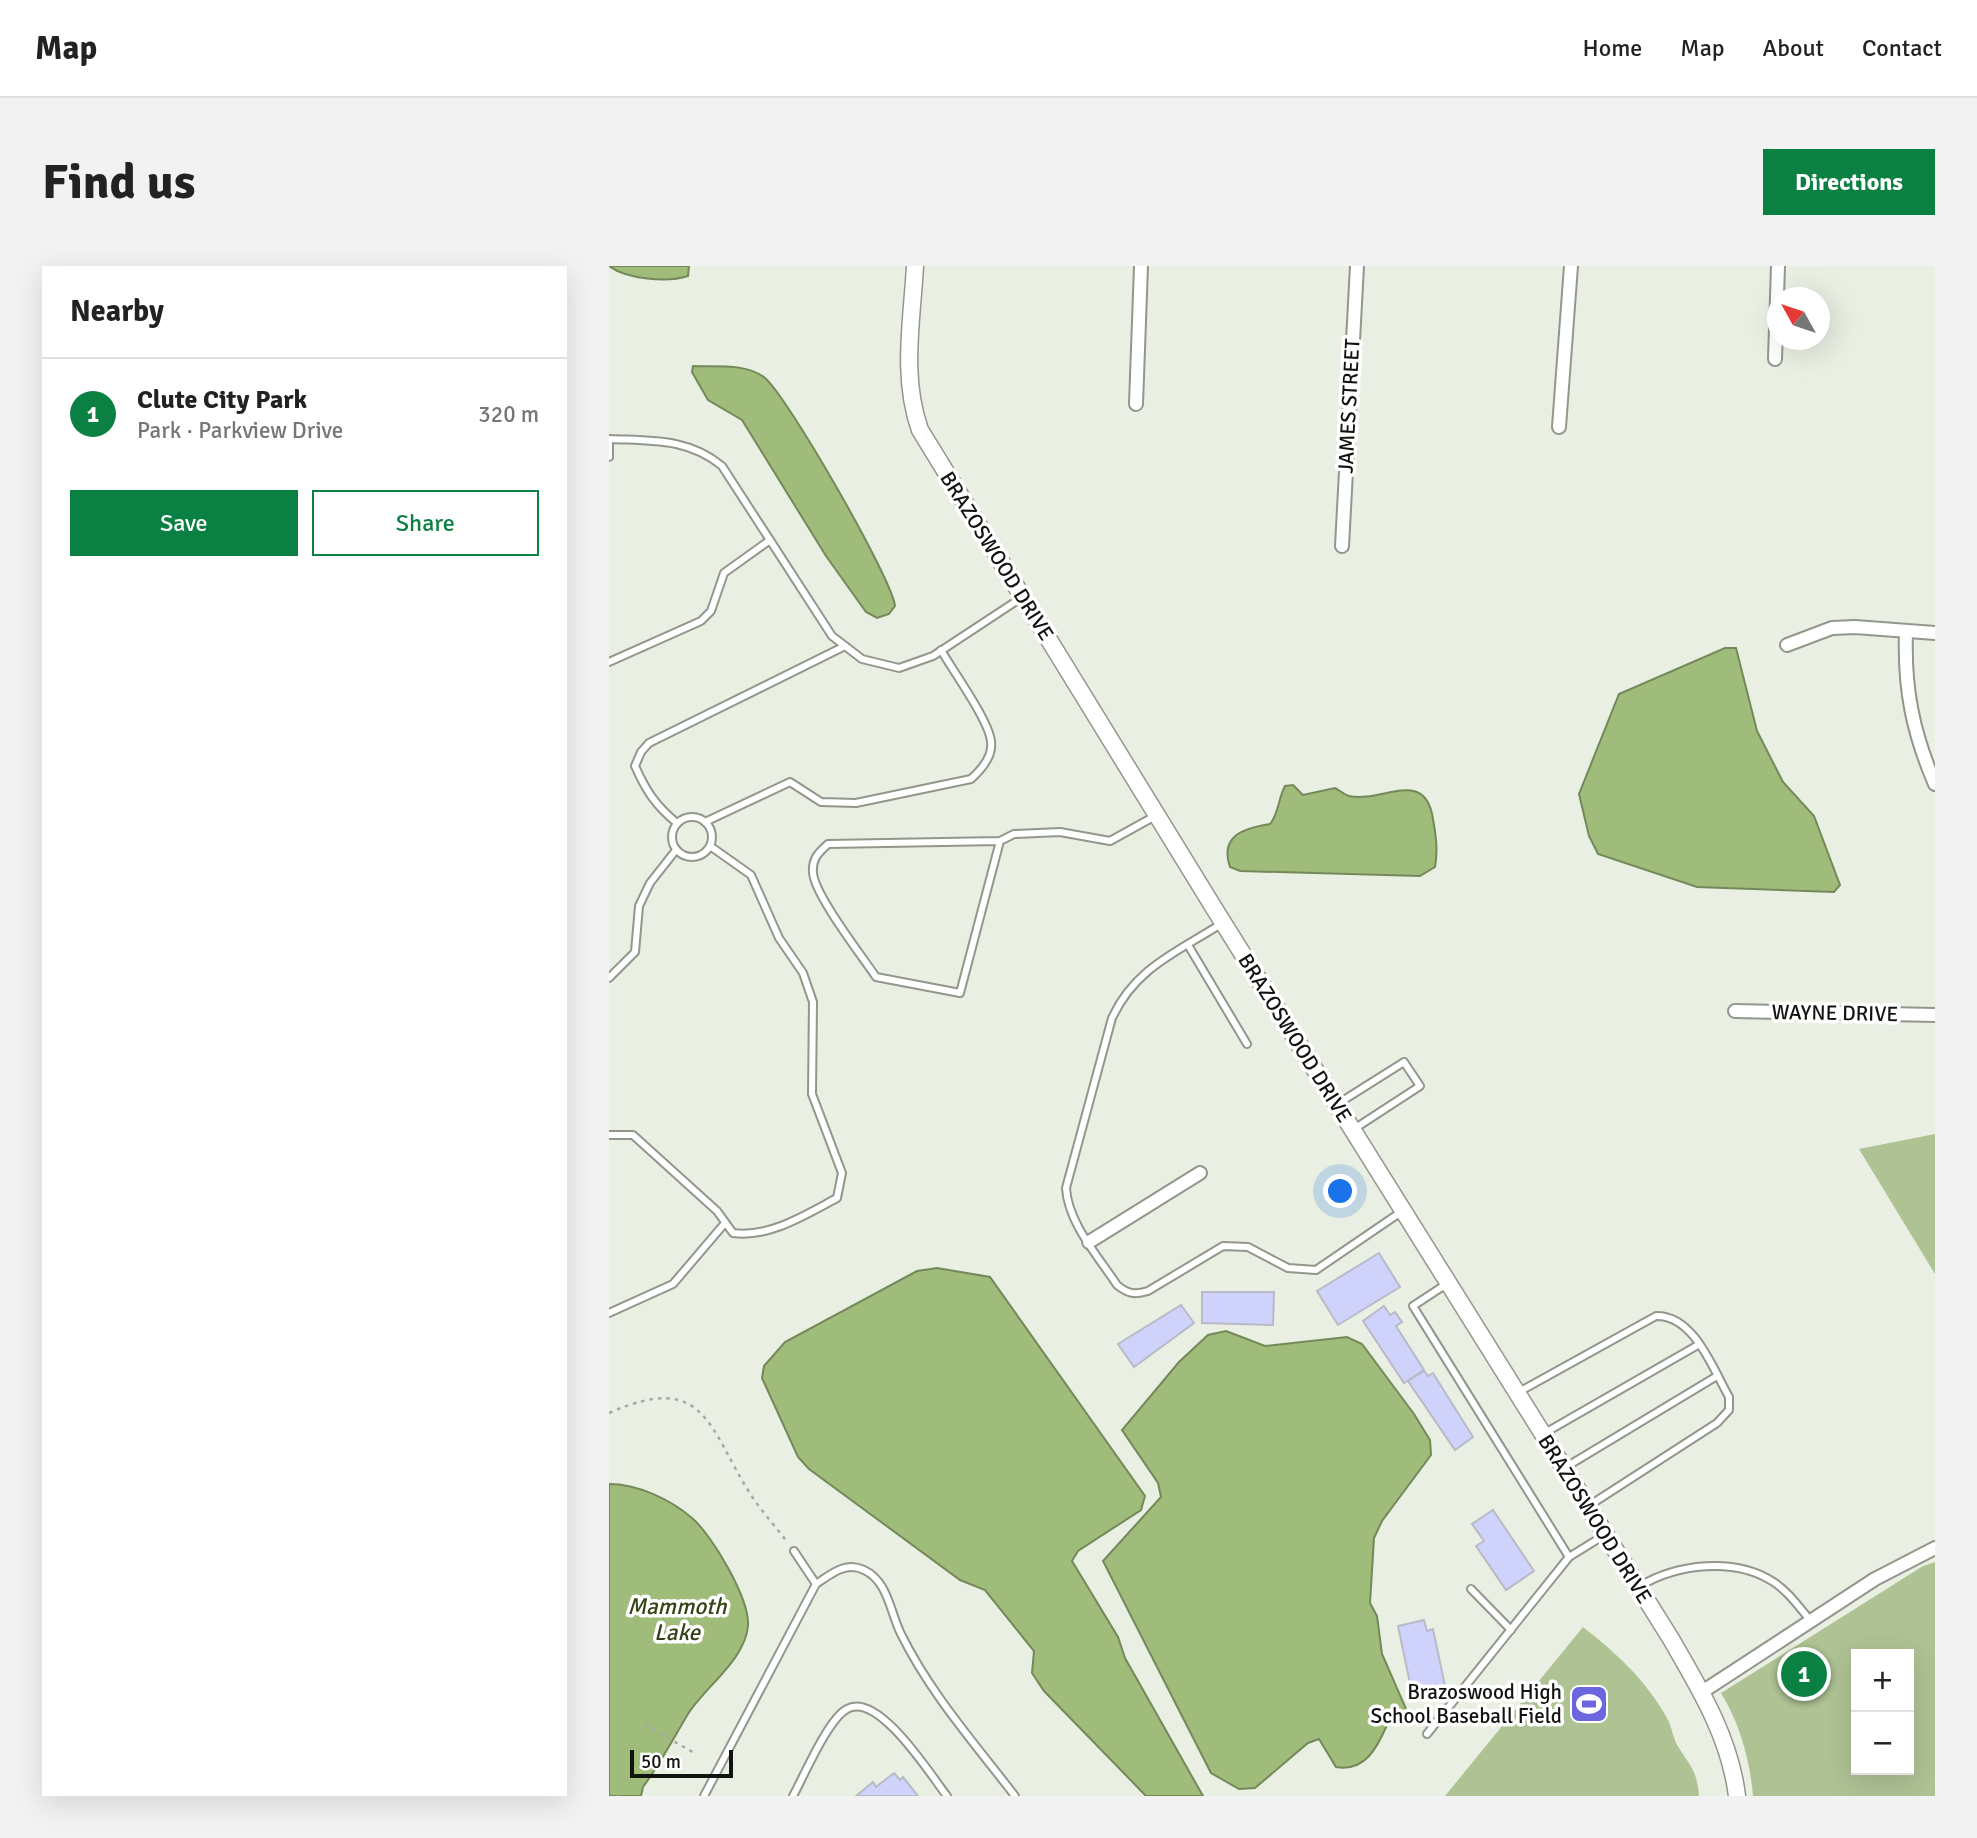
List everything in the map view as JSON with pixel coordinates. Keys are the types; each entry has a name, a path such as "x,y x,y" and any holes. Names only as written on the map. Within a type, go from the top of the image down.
{"street":[{"name":"BRAZOSWOOD DRIVE","path":"915,266 908,375 912,408 921,430 1223,922 1702,1692 1719,1726 1734,1775 1737,1796"},
{"path":"1136,404 1141,266"},
{"name":"JAMES STREET","path":"1342,546 1357,266"},
{"path":"1559,427 1571,266"},
{"path":"1775,359 1778,266"},
{"path":"1787,645 1832,628 1855,627 1906,633 1935,633"},
{"path":"1906,633 1906,690 1909,710 1920,749 1935,784"},
{"name":"WAYNE DRIVE","path":"1735,1011 1935,1015"},
{"path":"1089,1242 1200,1173"},
{"path":"1702,1692 1875,1579 1935,1548"}],"lane":[{"path":"609,457 609,439 657,441 704,450 722,466 832,636 862,659 899,668 941,650 1022,597"},
{"path":"609,662 701,621 711,611 724,573 770,541"},
{"path":"677,823 653,803 635,766 641,752 649,743 845,646"},
{"path":"705,822 790,782 802,787 821,802 856,803 971,779 983,768 992,745 989,729 941,650"},
{"path":"1000,841 960,993 876,977 819,891 813,875 815,857 828,844 1000,841 1014,834 1060,832 1110,841 1158,814"},
{"path":"694,817 705,822 712,833 710,846 694,858 676,850 671,839 677,823 694,817"},
{"path":"609,1135 633,1135 688,1182 733,1233 753,1236 837,1198 842,1173 812,1094 813,1002 803,973 779,938 751,875 710,846"},
{"path":"609,978 635,952 639,906 650,883 676,850"},
{"path":"1223,922 1137,977 1122,995 1112,1018 1066,1188 1067,1201 1074,1218 1089,1242 1117,1285 1137,1294 1148,1291 1223,1246 1248,1247 1287,1268 1316,1269 1404,1210"},
{"path":"1188,945 1247,1044"},
{"path":"1337,1104 1404,1062 1420,1086 1353,1130"},
{"path":"609,1313 673,1284 725,1223"},
{"path":"1449,1283 1413,1306 1569,1557"},
{"path":"1517,1394 1656,1315 1670,1315 1690,1331 1729,1397 1730,1410 1717,1423 1588,1506"},
{"path":"1542,1435 1698,1345"},
{"path":"1563,1468 1717,1376"},
{"path":"1427,1734 1569,1557 1606,1535"},
{"path":"794,1551 816,1584"},
{"path":"704,1796 816,1584 839,1569 854,1566 867,1571 882,1585 900,1632 921,1671 969,1739 1016,1796"},
{"path":"1639,1587 1660,1574 1680,1569 1718,1567 1742,1570 1774,1582 1810,1620"},
{"path":"1471,1589 1511,1630"},
{"path":"793,1796 835,1720 846,1709 860,1705 875,1711 891,1726 947,1796"}],"path":[{"path":"609,1413 655,1396 679,1399 696,1409 712,1427 751,1496 794,1551"},
{"path":"645,1725 696,1754"}],"shaded area":[{"path":"1935,1134 1935,1274 1859,1149"},
{"path":"1935,1562 1935,1796 1753,1796 1743,1743 1734,1717 1721,1693 1923,1566"},
{"name":"Brazoswood High School Baseball Field","path":"1583,1627 1629,1668 1659,1704 1677,1744 1693,1770 1699,1796 1445,1796"}],"water":[{"path":"609,266 689,266 688,276 658,279 636,277"},
{"path":"693,366 749,370 765,378 777,392 815,451 877,562 895,606 889,614 877,618 866,612 826,556 742,420 708,400 692,372"},
{"path":"1725,648 1736,648 1757,731 1783,782 1814,816 1840,885 1834,892 1697,887 1598,854 1589,836 1579,794 1619,694"},
{"path":"1293,785 1303,795 1335,788 1349,796 1362,797 1401,791 1421,794 1428,803 1433,819 1435,867 1420,876 1240,871 1230,867 1228,847 1231,840 1243,831 1270,824 1285,786"},
{"path":"937,1268 990,1277 1145,1496 1141,1510 1078,1551 1072,1561 1118,1637 1125,1658 1203,1796 1146,1796 1044,1691 1032,1673 1034,1651 985,1590 960,1580 809,1469 798,1457 762,1378 764,1366 785,1342 917,1271"},
{"path":"1226,1331 1265,1346 1347,1337 1362,1344 1414,1414 1430,1440 1431,1455 1382,1521 1374,1538 1370,1603 1377,1616 1382,1654 1407,1711 1394,1725 1387,1725 1374,1750 1355,1766 1336,1767 1319,1739 1308,1743 1255,1788 1239,1789 1211,1773 1103,1561 1161,1497 1158,1483 1122,1430 1179,1362 1208,1335"},
{"name":"Mammoth Lake","path":"609,1484 653,1494 692,1518 709,1538 728,1568 747,1614 748,1626 740,1650 688,1714 643,1787 641,1796 609,1796"}],"building":[{"path":"1379,1253 1400,1287 1338,1325 1317,1291"},
{"path":"1202,1292 1274,1292 1273,1325 1202,1323"},
{"path":"1181,1305 1194,1323 1134,1367 1118,1344"},
{"path":"1384,1306 1390,1315 1395,1312 1402,1322 1396,1326 1424,1370 1404,1383 1363,1321"},
{"path":"1424,1371 1428,1376 1433,1373 1473,1437 1455,1450 1408,1381"},
{"path":"1493,1510 1534,1571 1506,1590 1476,1546 1484,1541 1472,1524"},
{"path":"1424,1620 1427,1631 1433,1629 1445,1686 1412,1693 1398,1626"},
{"path":"894,1773 900,1780 903,1777 918,1796 856,1796 873,1782 876,1787"}],"place":[{"name":"Clute City Park","path":"1804,1674"},
{"name":"Brazoswood High School Baseball Field","path":"1589,1704"}]}
